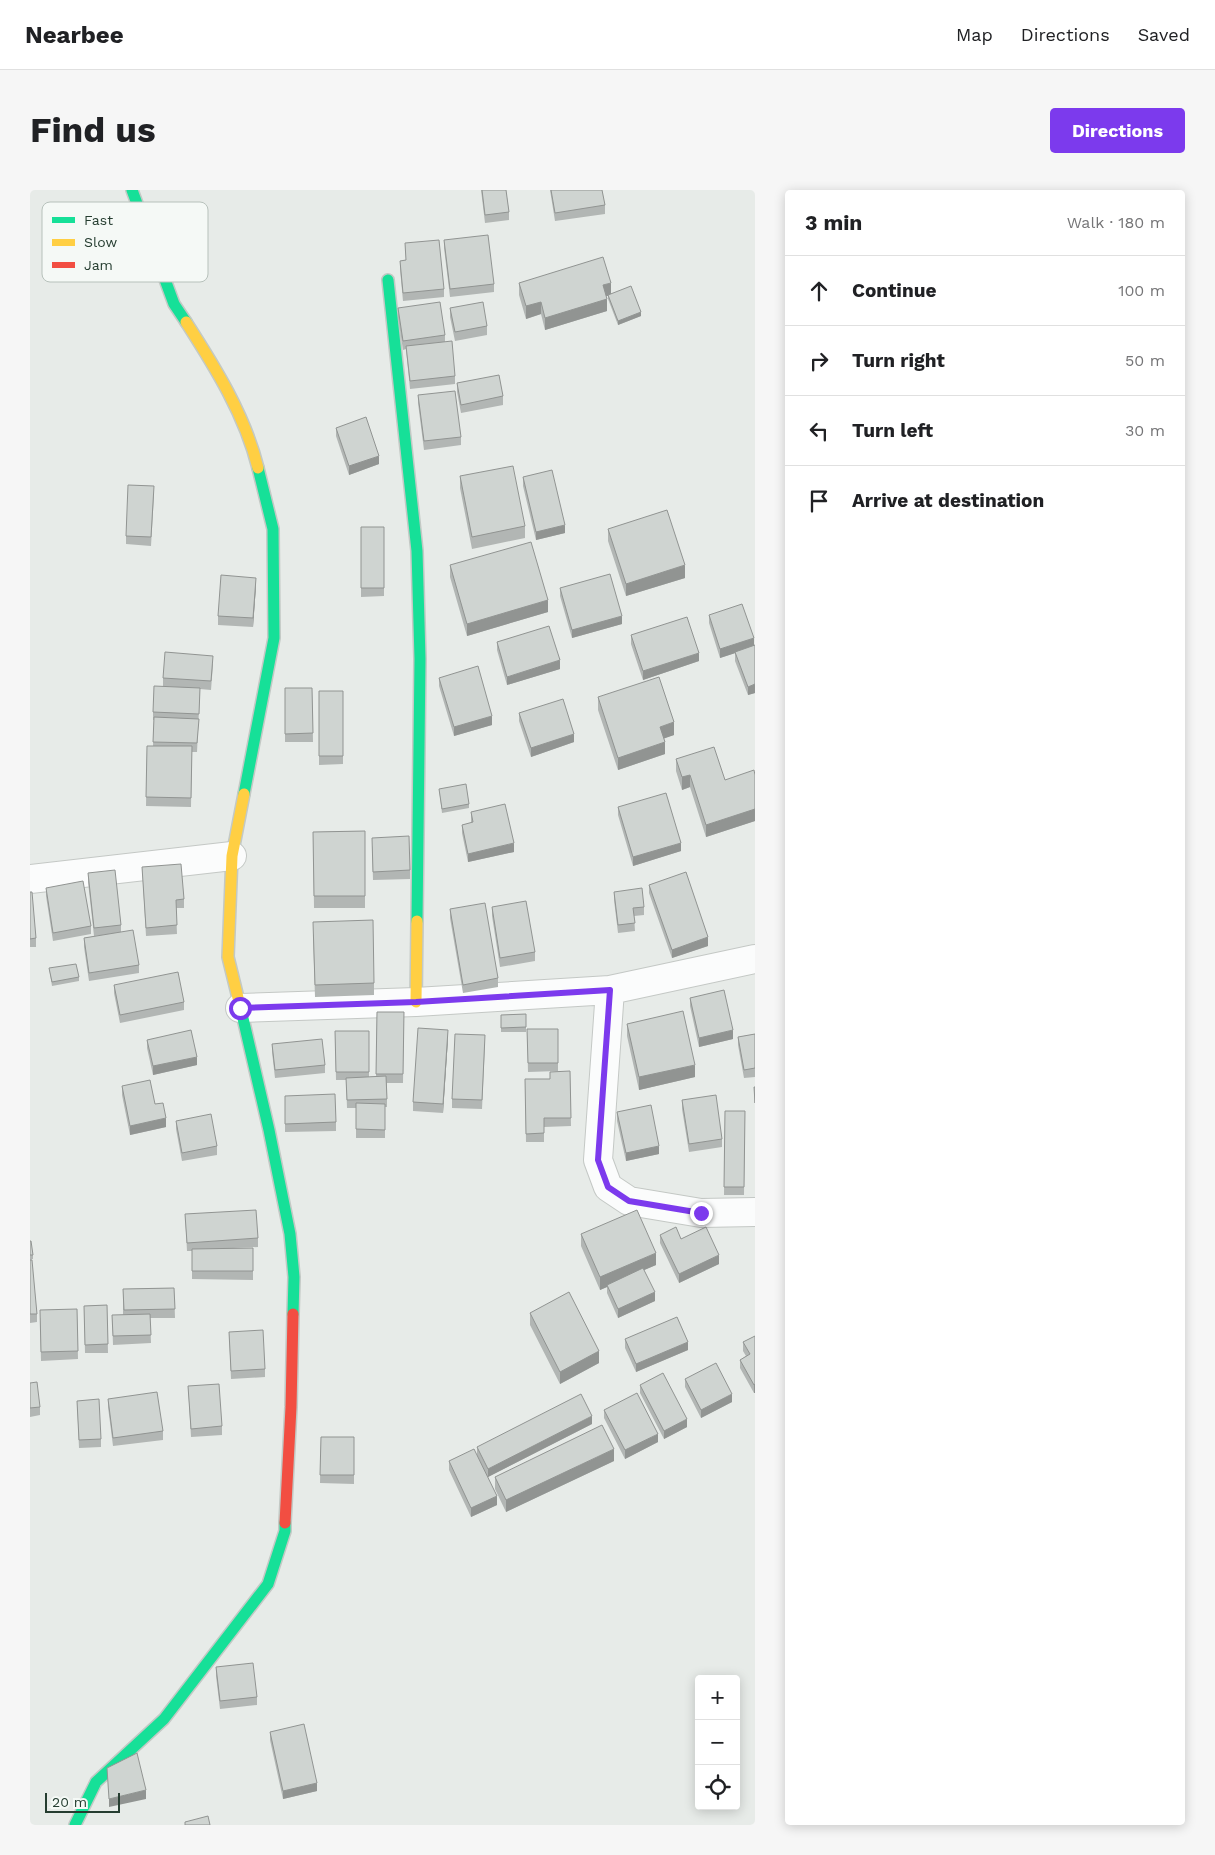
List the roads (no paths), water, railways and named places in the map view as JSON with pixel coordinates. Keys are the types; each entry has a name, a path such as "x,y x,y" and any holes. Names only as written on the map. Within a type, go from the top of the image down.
{"street":[{"path":"132,190 136,202"},
{"path":"388,280 418,551 420,659 416,1002"},
{"path":"75,1825 96,1782 164,1719 268,1584 285,1531 292,1407 294,1277 291,1243 280,1178 228,957 232,856 274,638 273,529 252,443 216,368 174,304 166,282"},
{"path":"30,879 232,856"},
{"path":"240,1008 416,1002 610,990 755,959"},
{"path":"610,990 598,1160 608,1187 629,1201 701,1213 755,1212"}]}
